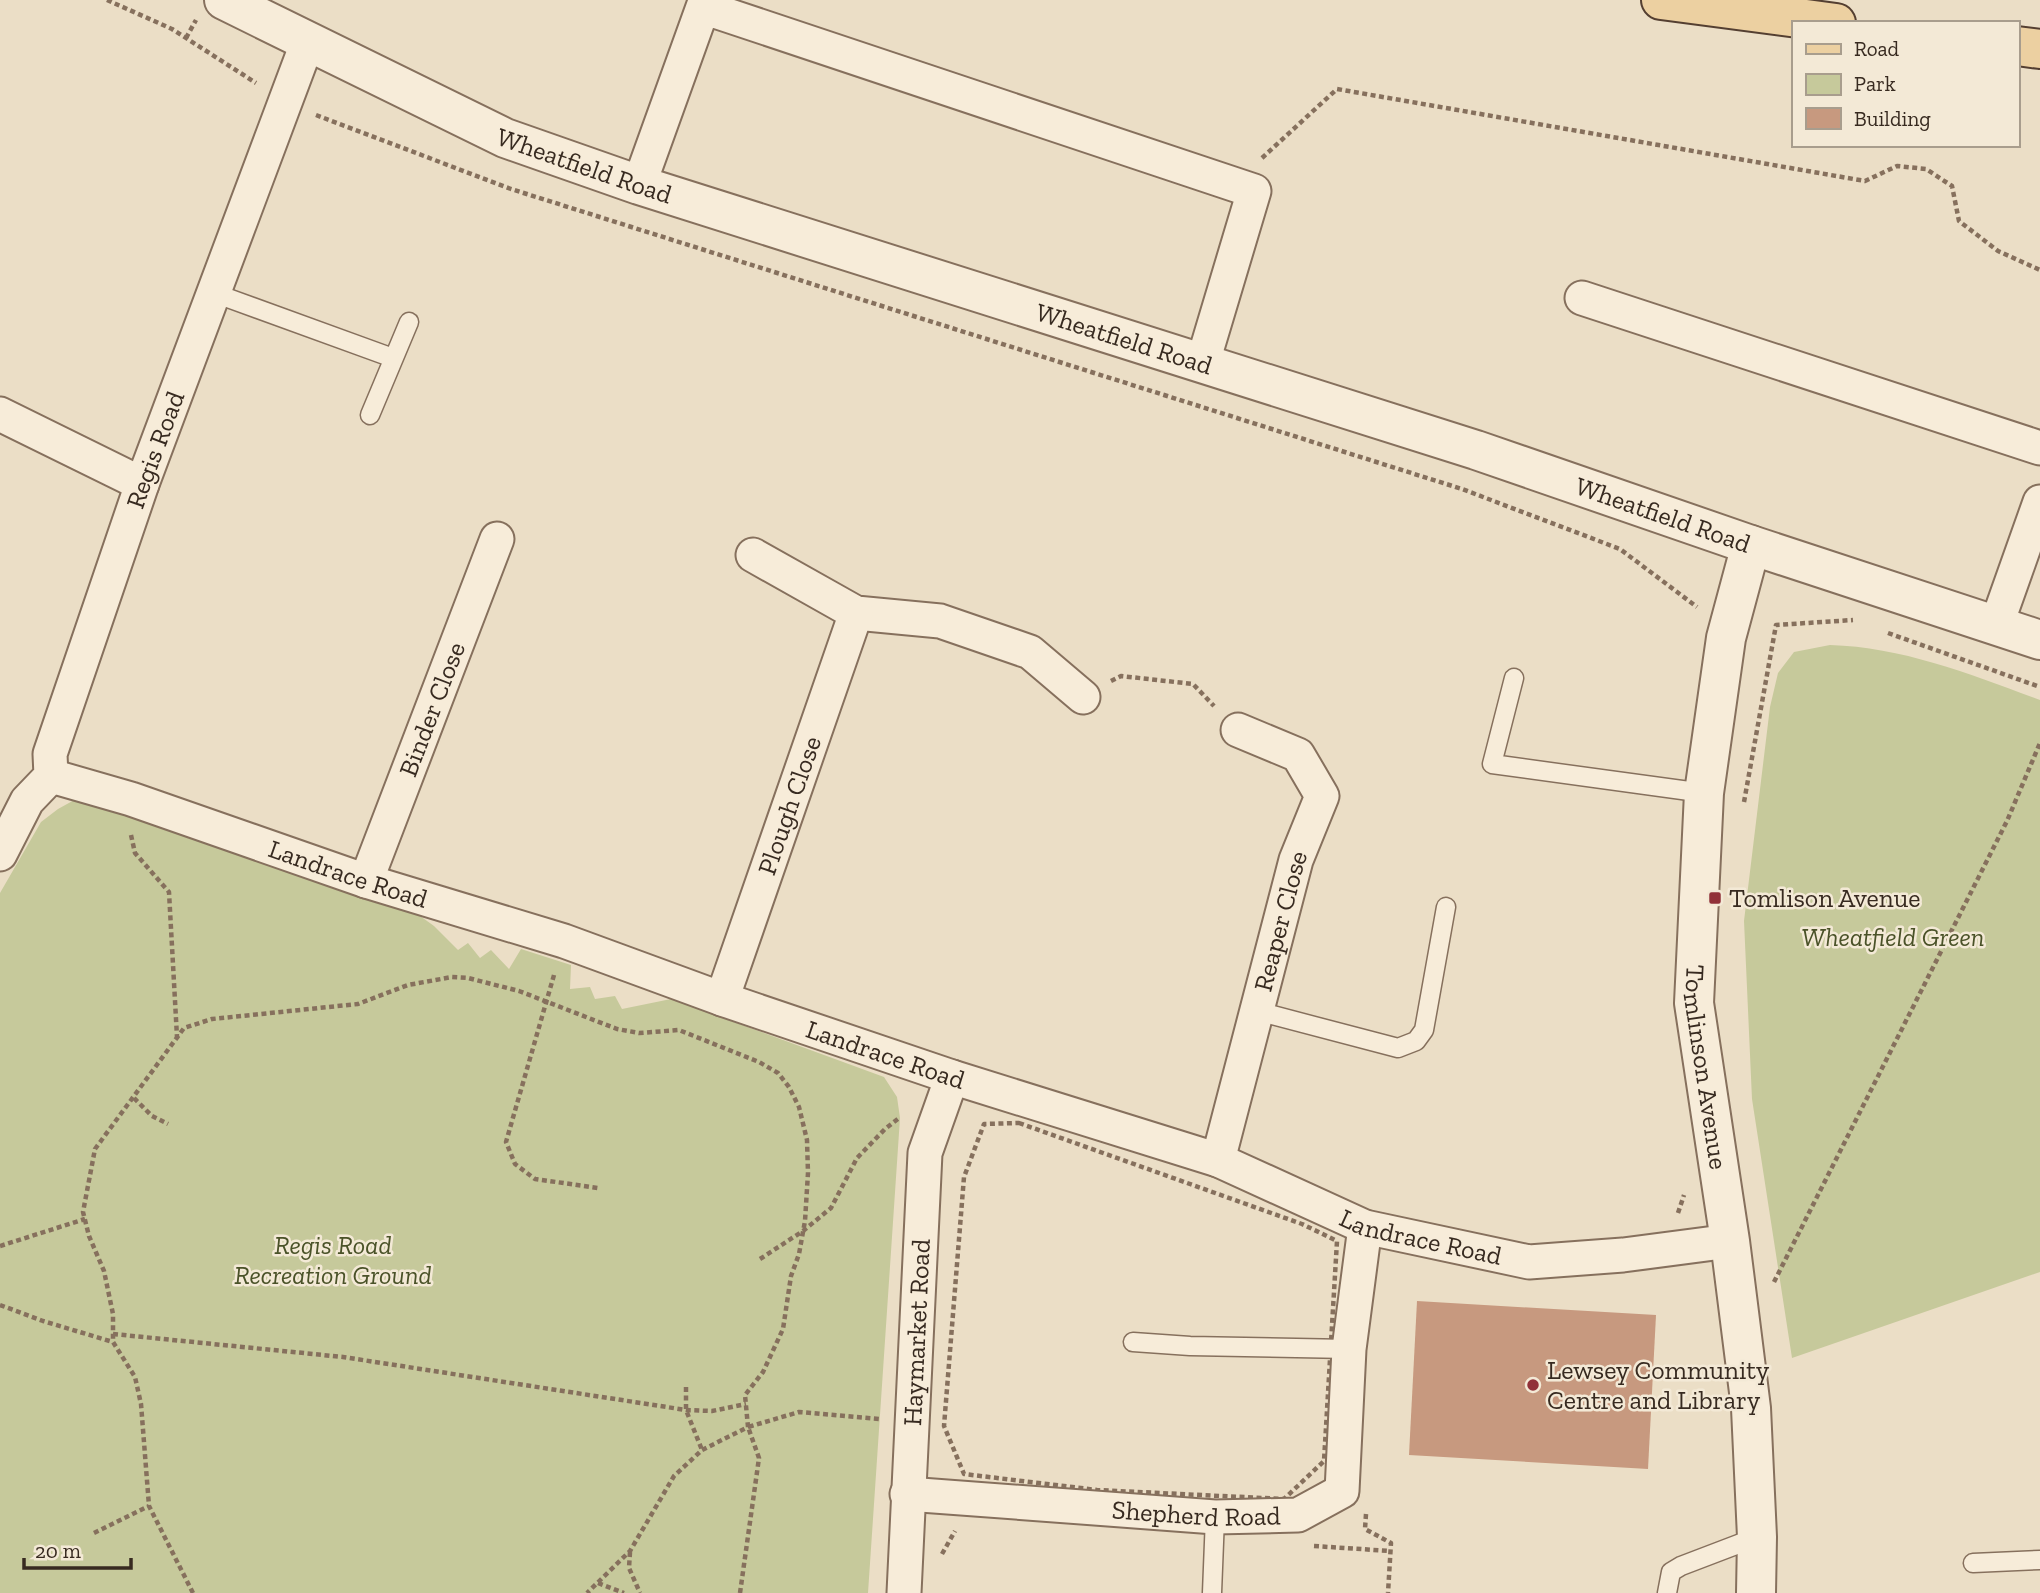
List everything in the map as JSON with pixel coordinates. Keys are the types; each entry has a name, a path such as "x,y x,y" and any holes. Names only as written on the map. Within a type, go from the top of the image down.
{"main road":[{"path":"1661,0 1821,21"},
{"path":"2019,46 2040,49"}],"street":[{"path":"639,185 703,8 1254,191 1202,365"},
{"name":"Wheatfield Road","path":"211,10 308,41 505,138 639,185 1476,450 1751,545 2040,640"},
{"name":"Regis Road","path":"51,776 50,754 142,484 308,41"},
{"path":"1582,298 2040,448"},
{"path":"0,414 142,484"},
{"path":"1996,626 2040,502"},
{"name":"Binder Close","path":"366,881 497,539"},
{"name":"Tomlinson Avenue","path":"1751,545 1726,638 1704,793 1694,1003 1730,1241 1751,1408 1757,1538 1756,1593"},
{"path":"754,555 856,613 940,621 1030,652 1083,697"},
{"name":"Plough Close","path":"722,999 856,613"},
{"name":"Reaper Close","path":"1218,1160 1296,860 1322,796 1298,755 1238,730"},
{"path":"0,854 27,802 51,776"},
{"name":"Landrace Road","path":"51,776 131,799 366,881 564,941 722,999 952,1077 1218,1160 1351,1234 1529,1262 1623,1255 1730,1241"},
{"name":"Haymarket Road","path":"904,1593 925,1153 952,1077"},
{"name":"Shepherd Road","path":"907,1494 1215,1517 1297,1515 1342,1491 1339,1348 1351,1234"}],"lane":[{"path":"214,293 393,358"},
{"path":"370,415 409,322"},
{"path":"1514,678 1492,764 1704,793"},
{"path":"1257,1011 1398,1048 1416,1041 1424,1030 1446,907"},
{"path":"1133,1342 1190,1346 1339,1348"},
{"path":"1212,1593 1215,1517"},
{"path":"1667,1593 1671,1572 1757,1538"},
{"path":"1973,1563 2040,1560"}],"path":[{"path":"107,0 172,29 265,89"},
{"path":"186,38 211,10"},
{"path":"1233,185 1337,89 1866,181 1897,166 1926,169 1952,186 1959,221 1998,251 2040,270"},
{"path":"314,114 511,189 1462,489 1620,549 1707,614"},
{"path":"1743,804 1776,625 1851,619 1863,624"},
{"path":"1876,628 2040,687"},
{"path":"1083,697 1121,676 1193,684 1238,730"},
{"path":"1771,1289 2007,821 2040,743"},
{"path":"131,831 135,853 169,892 177,1038"},
{"path":"564,941 506,1142 515,1164 535,1179 598,1188"},
{"path":"193,1593 149,1506 141,1404 135,1377 113,1342 113,1314 104,1271 89,1236 83,1212 95,1149 184,1028 212,1019 358,1004 408,985 452,977 492,984 617,1028 639,1033 680,1030 759,1062 778,1073 799,1107 807,1140 808,1174 799,1254 791,1276 783,1329 763,1372 745,1395 748,1427 759,1458 740,1593"},
{"path":"134,1098 152,1116 167,1124"},
{"path":"760,1259 831,1208 857,1158 902,1115"},
{"path":"984,1124 964,1177 944,1426 964,1474 1097,1490 1284,1499 1324,1461 1351,1234"},
{"path":"1677,1217 1687,1185"},
{"path":"0,1246 85,1219"},
{"path":"0,1305 32,1318 113,1342"},
{"path":"113,1334 343,1357 686,1410 712,1411 746,1404"},
{"path":"686,1387 686,1410 702,1450"},
{"path":"587,1593 630,1551 674,1476 702,1450 748,1427 799,1412 881,1419"},
{"path":"94,1533 149,1506"},
{"path":"1365,1529 1391,1543 1388,1593"},
{"path":"630,1551 629,1568 640,1593"},
{"path":"598,1583 624,1593"}],"green space":[{"name":"Wheatfield Green","path":"1830,645 1911,657 1963,672 2040,700 2040,1272 1792,1358 1752,1099 1744,921 1770,707 1778,673 1794,652"},
{"name":"Regis Road Recreation Ground","path":"78,798 409,908 434,926 458,950 468,943 480,958 491,950 509,969 521,949 571,965 570,989 590,987 595,999 615,996 622,1009 671,999 884,1077 897,1097 900,1118 868,1593 0,1593 0,893 41,822"}],"building":[{"name":"Lewsey Community Centre and Library","path":"1417,1301 1656,1315 1648,1469 1409,1455"}],"place":[{"name":"Tomlison Avenue","path":"1715,898"},
{"name":"Lewsey Community Centre and Library","path":"1533,1385"}]}
